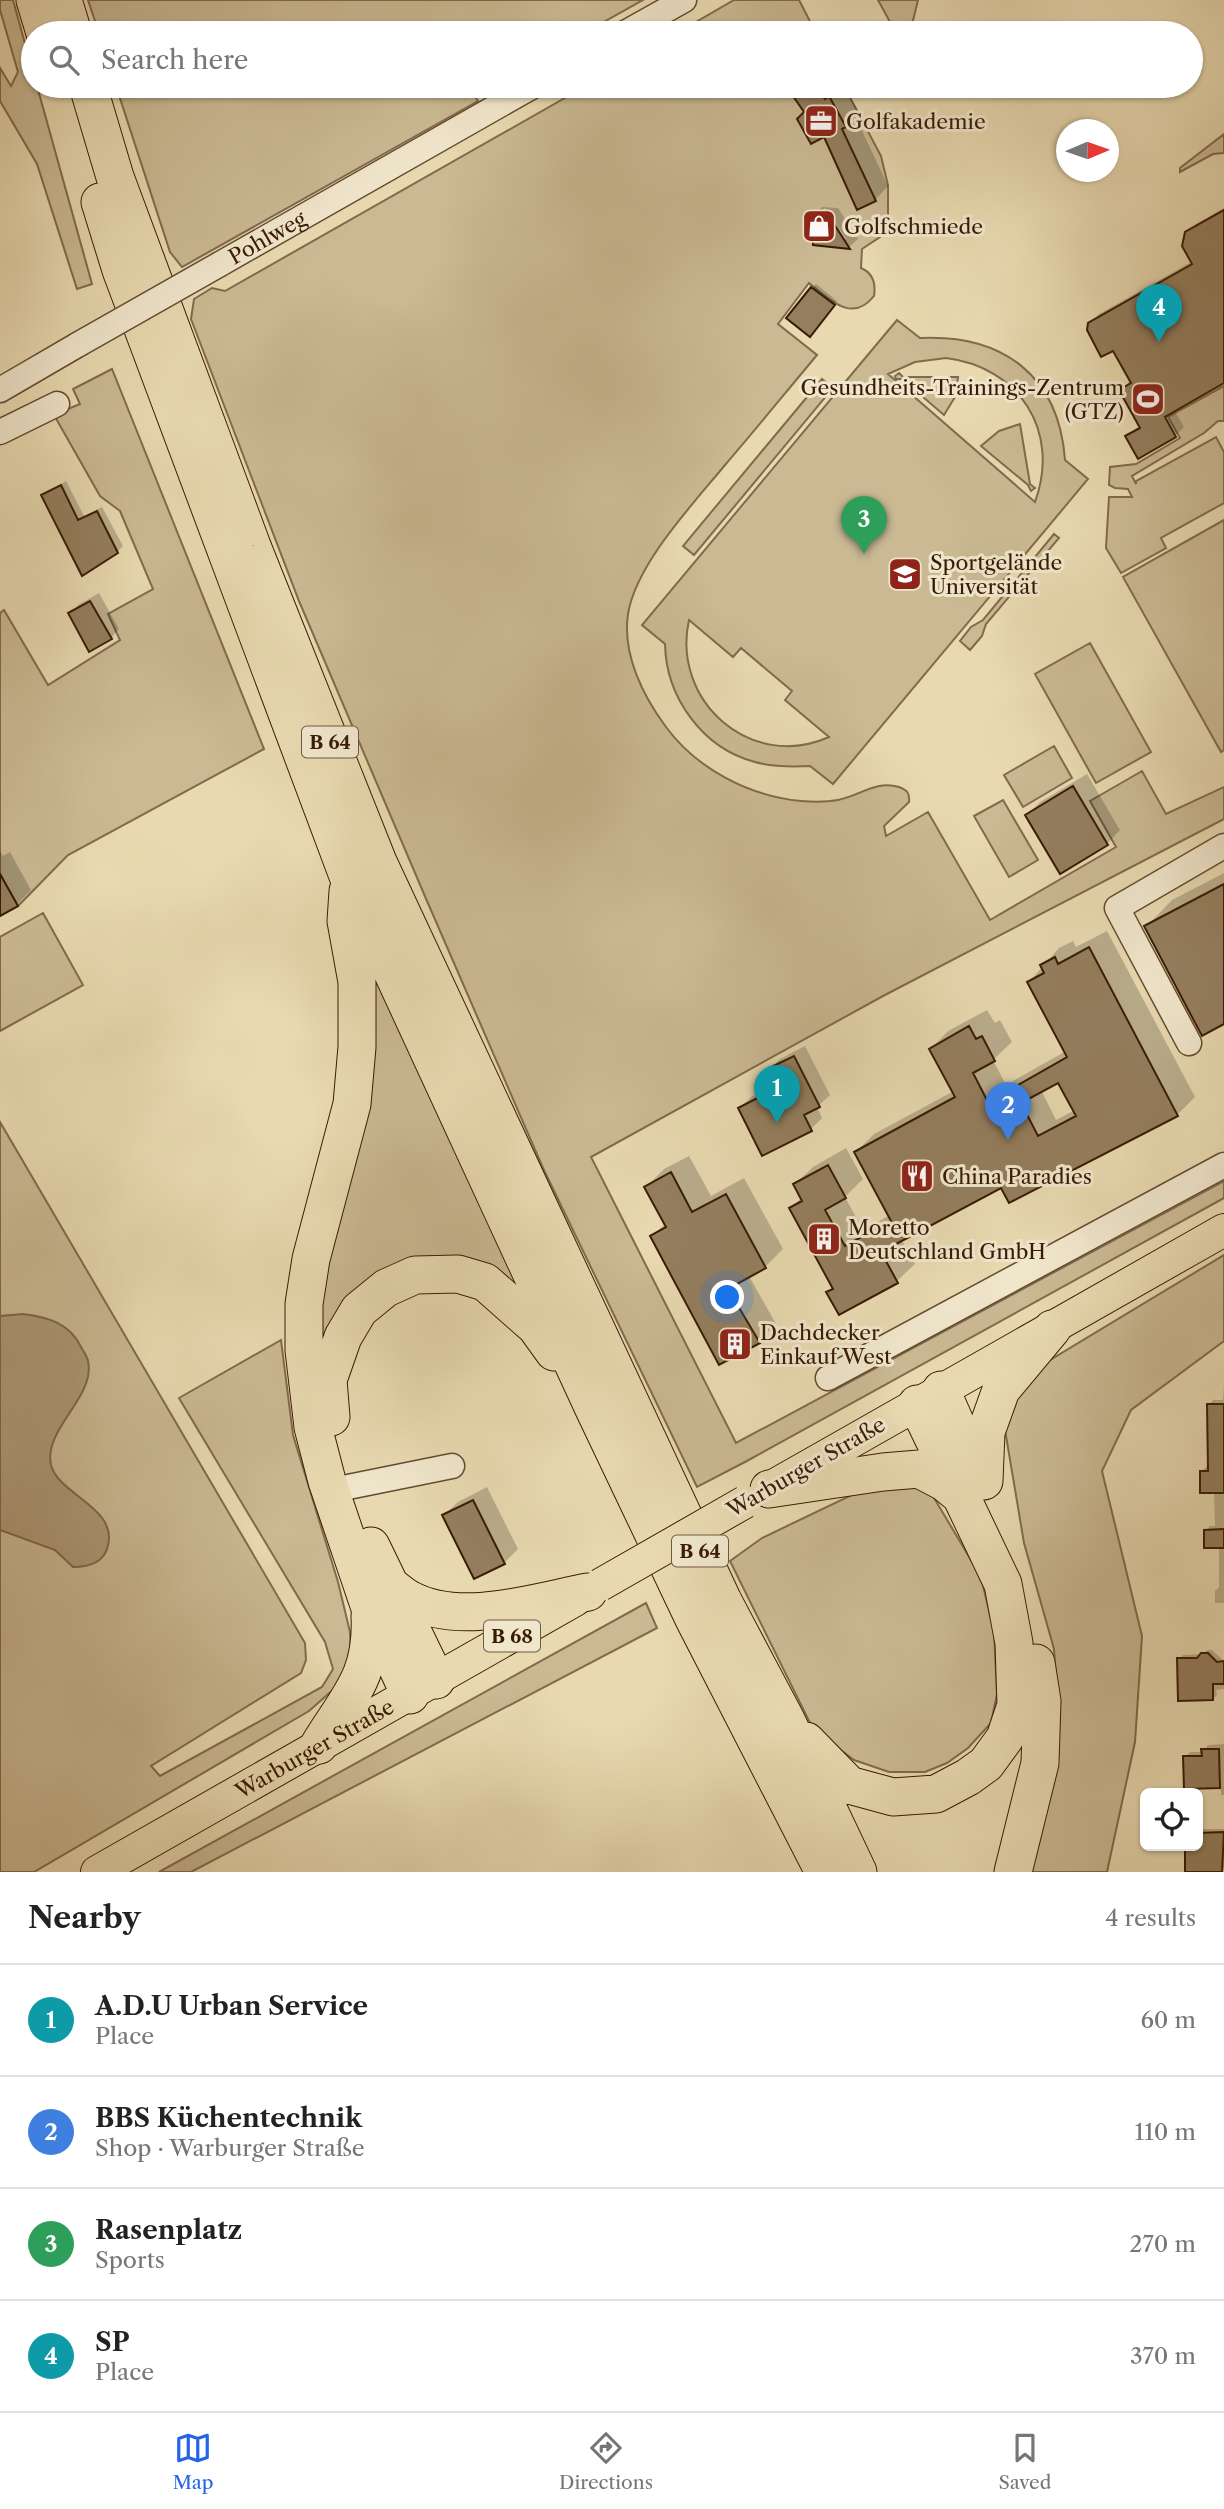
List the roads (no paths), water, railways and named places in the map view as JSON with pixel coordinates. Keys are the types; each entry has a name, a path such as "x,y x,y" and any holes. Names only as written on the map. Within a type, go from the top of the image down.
{"highway":[{"path":"35,0 41,21"},
{"path":"63,0 69,21"},
{"name":"B 64","path":"66,98 121,270 348,876 694,1619 824,1872"},
{"name":"B 64","path":"92,98 115,177 252,547 378,862 723,1601 786,1720 858,1872"},
{"path":"348,876 346,921 358,982 357,1047 352,1104 312,1259 304,1304 304,1349 313,1427 327,1481 378,1596 423,1687"},
{"path":"319,1745 364,1671 370,1653 378,1596 332,1433 328,1380 343,1338 359,1310 386,1288 415,1275 457,1274 485,1282 536,1327 594,1409"},
{"path":"786,1720 849,1785 893,1797 936,1794 968,1777 986,1763 1005,1738 1016,1706 1014,1643 1003,1584 973,1493 986,1432 1001,1390 1052,1329"},
{"path":"929,1397 973,1493 1033,1647 1042,1700 1040,1763 1013,1872"},
{"path":"757,1496 883,1472 919,1469 973,1493"},
{"path":"378,1596 409,1599 433,1608 458,1612 484,1611 594,1589"}],"main road":[{"name":"Warburger Straße","path":"97,1872 1224,1230"}],"street":[{"path":"646,21 684,0"},
{"name":"Pohlweg","path":"0,390 512,98"},
{"path":"0,432 57,404"},
{"path":"1189,1043 1118,908 1224,846"},
{"path":"828,1378 1224,1165"},
{"path":"348,1487 452,1466"}],"place":[{"name":"Golfakademie","path":"821,121"},
{"name":"Golfschmiede","path":"819,226"},
{"name":"SP","path":"1159,342"},
{"name":"Gesundheits-Trainings-Zentrum (GTZ)","path":"1148,399"},
{"name":"Rasenplatz","path":"864,554"},
{"name":"Sportgelände Universität","path":"905,574"},
{"name":"A.D.U Urban Service","path":"777,1123"},
{"name":"BBS Küchentechnik","path":"1008,1140"},
{"name":"China Paradies","path":"917,1176"},
{"name":"Moretto Deutschland GmbH","path":"824,1239"},
{"name":"Dachdecker Einkauf West","path":"735,1344"}]}
